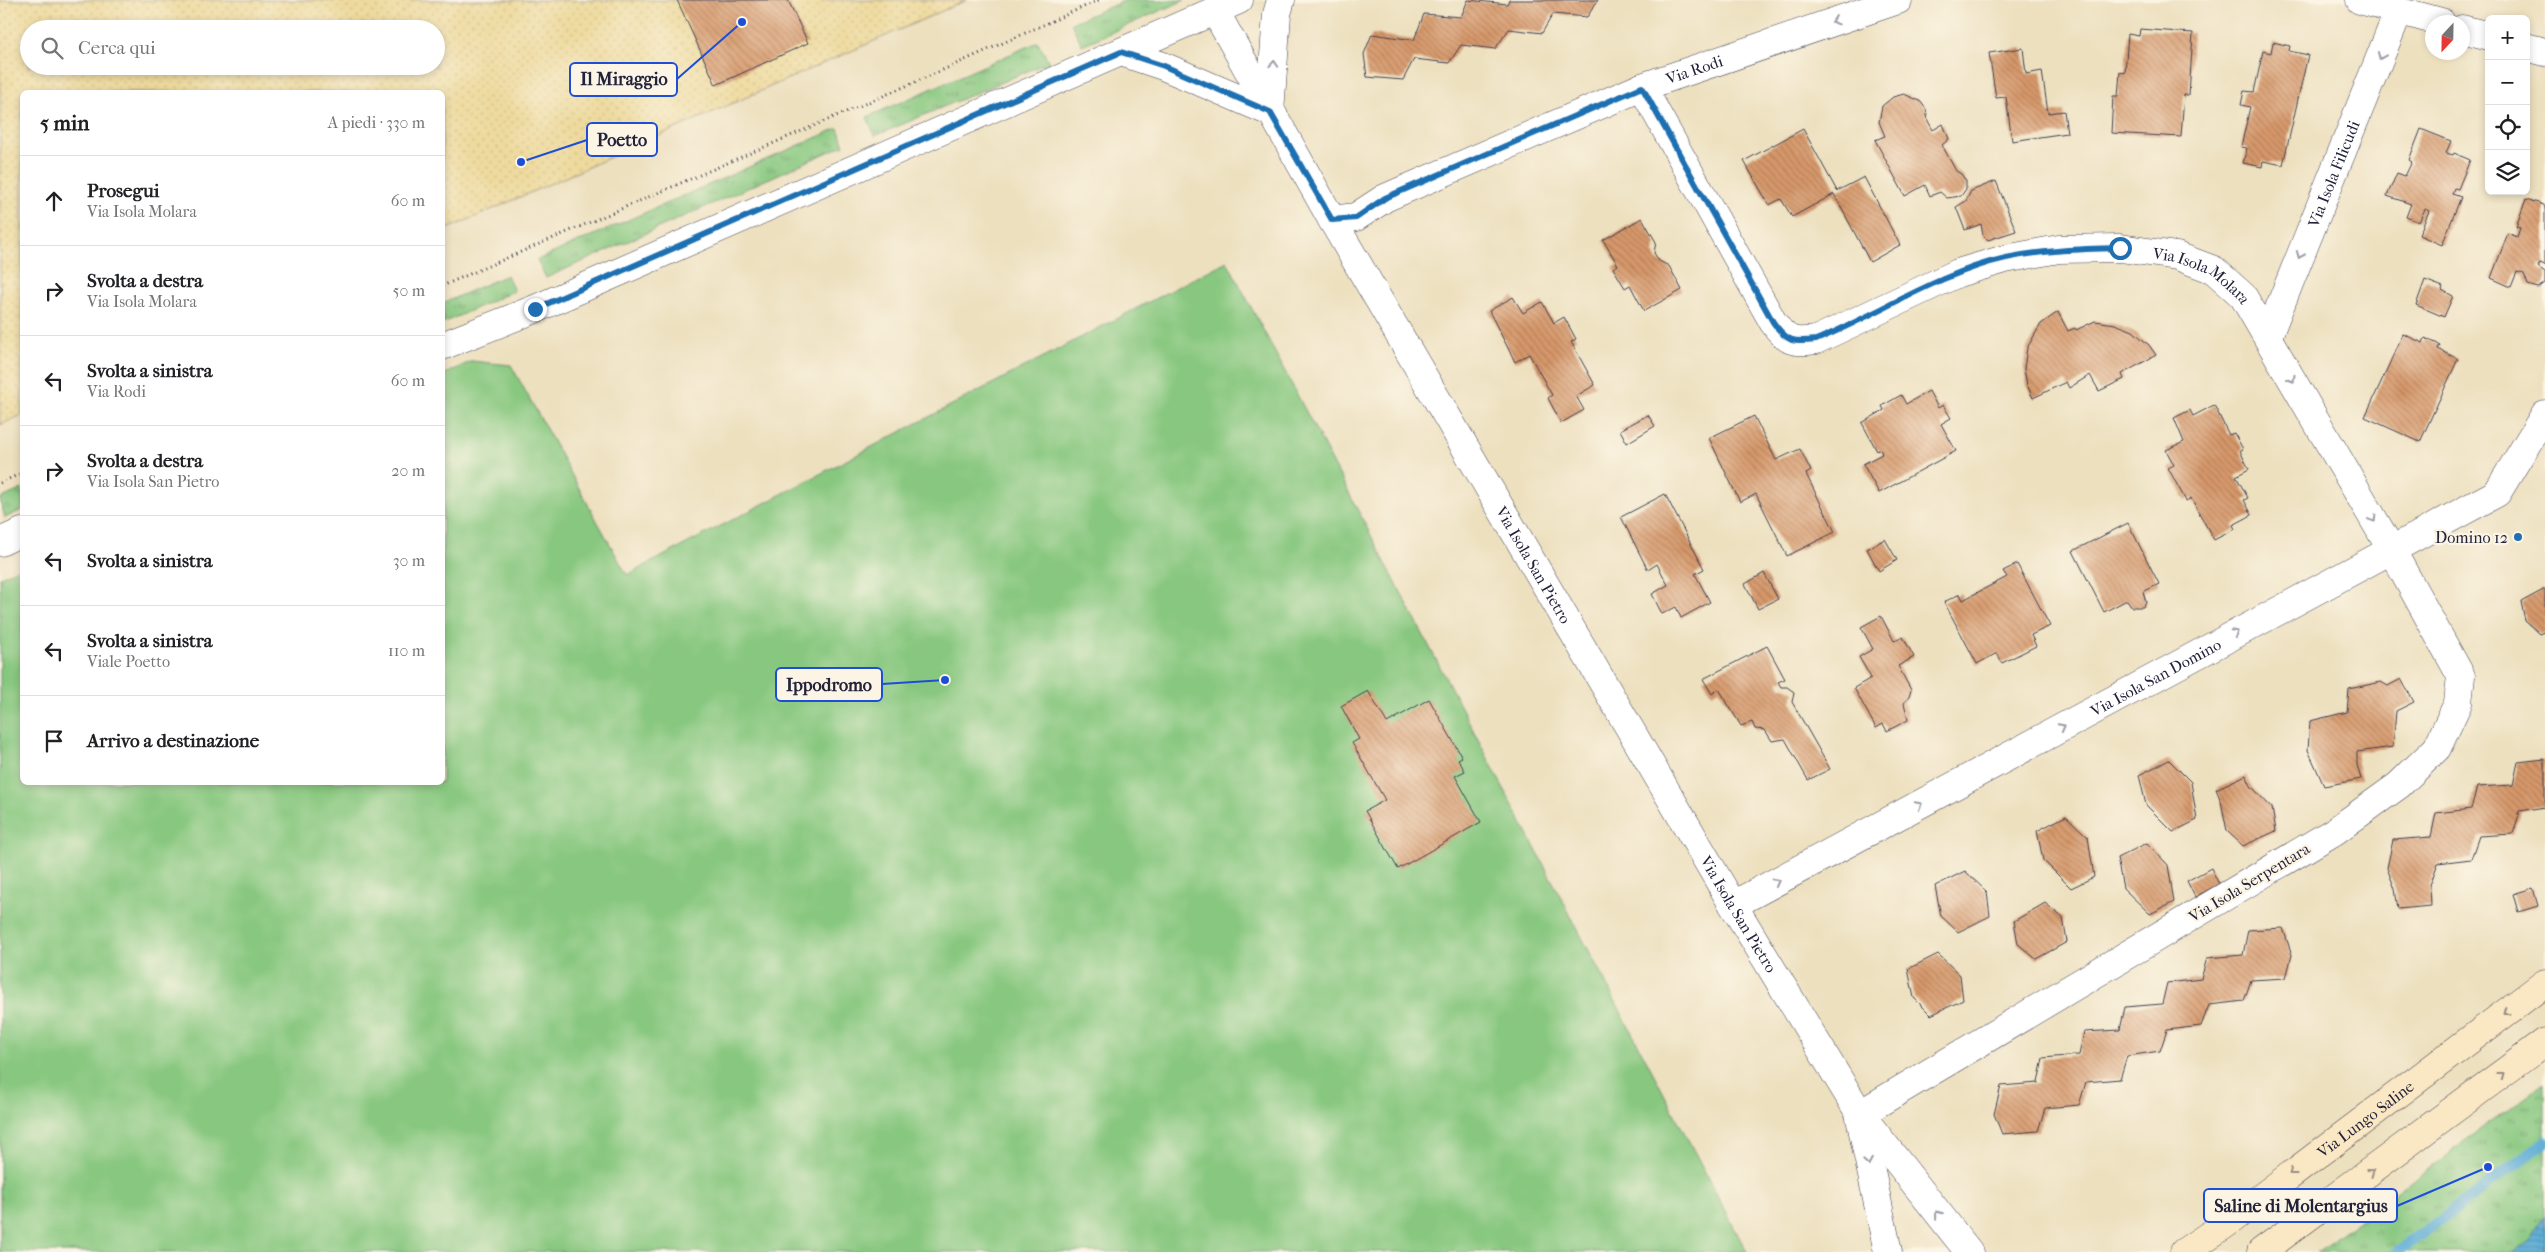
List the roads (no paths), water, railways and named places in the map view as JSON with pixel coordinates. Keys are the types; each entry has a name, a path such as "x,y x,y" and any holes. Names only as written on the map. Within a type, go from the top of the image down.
{"main road":[{"name":"Via Lungo Saline","path":"2184,1252 2226,1224 2545,983"},
{"path":"2261,1252 2545,1042"}],"street":[{"path":"445,345 535,309 1240,0"},
{"path":"1121,52 1164,66 1270,112 1277,14 1281,0"},
{"name":"Via Rodi","path":"1332,220 1356,218 1385,198 1642,87 1898,0"},
{"path":"2360,0 2425,17"},
{"name":"Via Isola Filicudi","path":"2268,336 2399,10"},
{"name":"Via Isola San Pietro","path":"1214,11 1332,220 1733,905 1860,1114 1969,1252"},
{"path":"2470,31 2485,35"},
{"path":"2530,48 2545,52"},
{"name":"Via Isola Molara","path":"1642,87 1773,322 1784,337 1798,342 1816,340 1958,274 2005,258 2059,249 2120,248 2177,256 2214,270 2243,296 2391,549"},
{"name":"Via Isola San Domino","path":"1733,905 2497,493 2545,414"},
{"path":"0,542 20,533"},
{"name":"Via Isola Serpentara","path":"1860,1114 2335,831 2398,785 2437,748 2458,703 2461,676 2391,549"},
{"name":"Via Isola San Pietro","path":"1860,1114 1888,1252"}],"water":[{"path":"2545,1216 2545,1252 2513,1252 2531,1240"}],"waterway":[{"path":"2397,1252 2545,1142"}],"place":[{"name":"Il Miraggio","path":"742,22"},
{"name":"Poetto","path":"521,162"},
{"name":"Domino 12","path":"2518,537"},
{"name":"Ippodromo","path":"945,680"},
{"name":"Saline di Molentargius","path":"2488,1167"}]}
